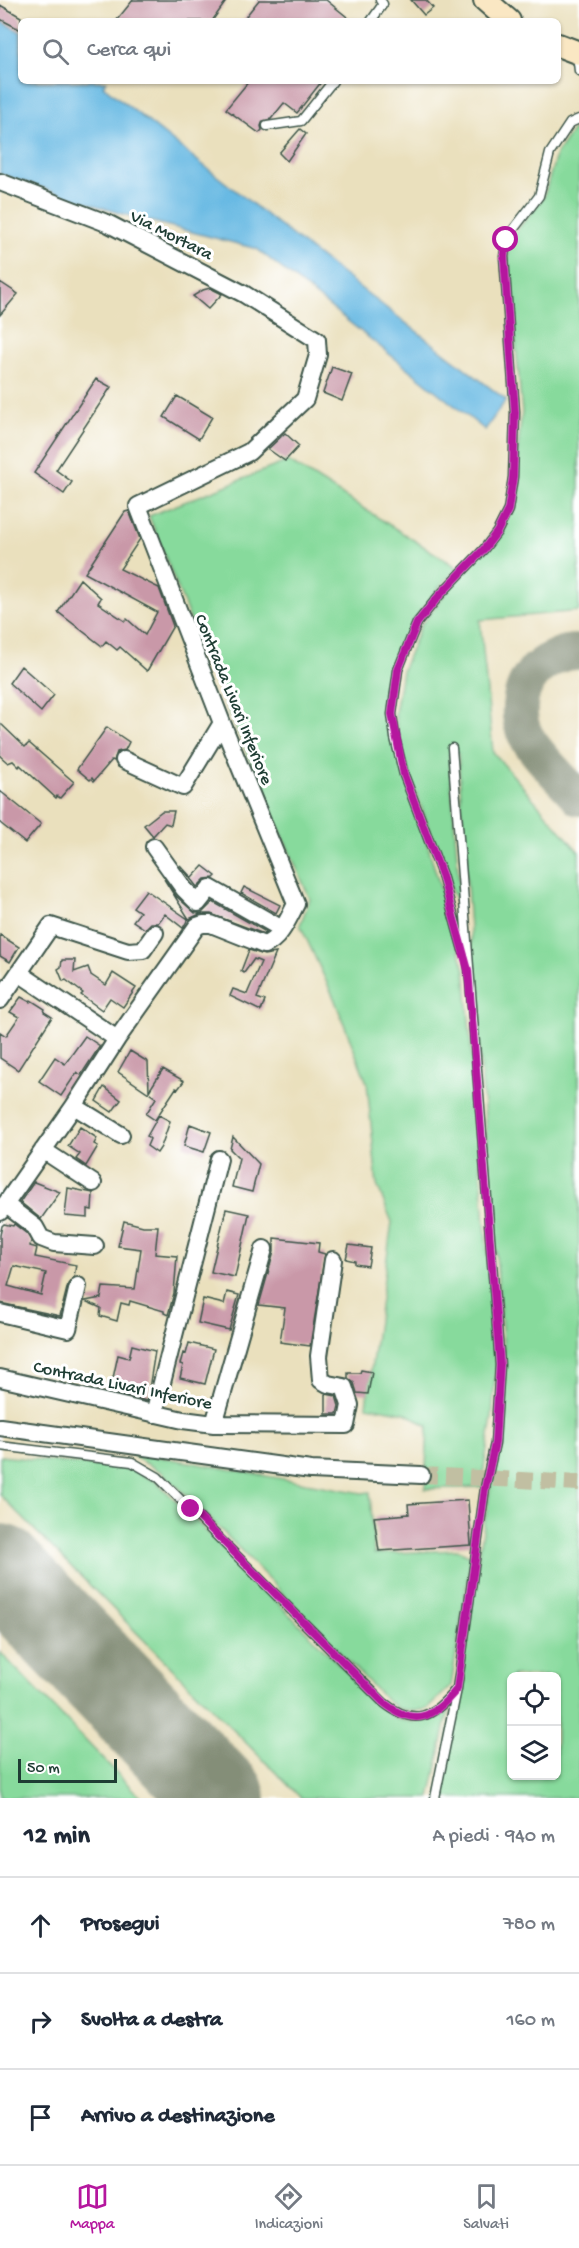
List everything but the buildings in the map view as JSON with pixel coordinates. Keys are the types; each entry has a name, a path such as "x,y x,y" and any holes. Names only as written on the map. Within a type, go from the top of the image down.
{"street":[{"path":"485,0 506,18"},
{"name":"Via Mortara","path":"0,182 109,224 244,294 316,340"},
{"name":"Contrada Livari Inferiore","path":"282,929 296,904 222,723 138,506 249,452 305,399 318,355 316,340"},
{"path":"124,760 183,787 222,723"},
{"path":"95,1246 54,1243 41,1238 35,1227 3,1208 74,1106 117,1039 197,926 212,924 264,945 271,943 282,929 210,888 198,903 184,889 154,847"},
{"path":"0,1000 51,926 128,951 142,950 155,933"},
{"path":"19,973 117,1039"},
{"path":"74,1106 120,1135"},
{"path":"43,1150 93,1183"},
{"path":"154,1414 219,1159"},
{"path":"214,1424 264,1249"},
{"name":"Contrada Livari Inferiore","path":"0,1378 183,1420 214,1424 346,1425 350,1405 344,1387 321,1380 319,1356 333,1260"},
{"path":"0,1313 68,1329 78,1287"},
{"path":"0,1427 311,1470 421,1475"}],"lane":[{"path":"373,18 383,4 380,0"},
{"path":"267,126 301,121 331,84"},
{"path":"468,970 442,875 404,775 392,714 398,670 417,623 438,597 484,549 497,532 508,510 513,477 515,412 504,257 506,240 539,196 550,153 570,123 579,119"},
{"path":"435,1798 457,1689 485,1488 495,1443 500,1365 452,748"},
{"path":"0,1446 132,1462 158,1477 383,1702 397,1713 413,1717 428,1716 442,1706 457,1689"}],"green space":[{"path":"579,126 579,611 480,620 493,752 579,852 579,1798 438,1798 498,1442 505,1366 458,753 449,754 461,910 459,911 409,773 398,738 395,714 402,671 421,625 511,510 522,412 508,257 509,240 544,197 556,155 574,128"},
{"path":"288,461 458,568 427,602 410,627 398,655 388,713 465,970 496,1364 492,1417 481,1487 425,1489 428,1426 406,1413 366,1406 392,1222 377,1185 367,1083 334,998 300,925 310,899 206,659 149,516"},
{"path":"134,1454 362,1493 370,1492 374,1554 458,1550 471,1556 451,1686 427,1709 414,1711 399,1709 386,1700 197,1505 162,1472 134,1457"},
{"path":"0,1456 130,1469 157,1482 393,1718 408,1721 429,1720 449,1709 430,1798 301,1798 0,1495"},
{"path":"0,1652 141,1798 0,1798"}],"water":[{"path":"0,21 18,30 18,84 104,84 103,86 307,247 506,400 485,430 257,249 119,213 0,174"}],"taxiway":[{"path":"579,652 556,656 537,669 523,691 520,708 522,726 530,742 579,798"}],"runway":[{"path":"0,1569 221,1798"}],"tunnel":[{"path":"421,1475 579,1483"}],"route":[{"path":"191,1509 383,1702 397,1713 413,1717 428,1716 442,1706 457,1689 485,1488 495,1443 500,1365 468,970 442,875 404,775 392,714 398,670 417,623 438,597 484,549 497,532 508,510 513,477 515,412 504,257 506,240"}]}
